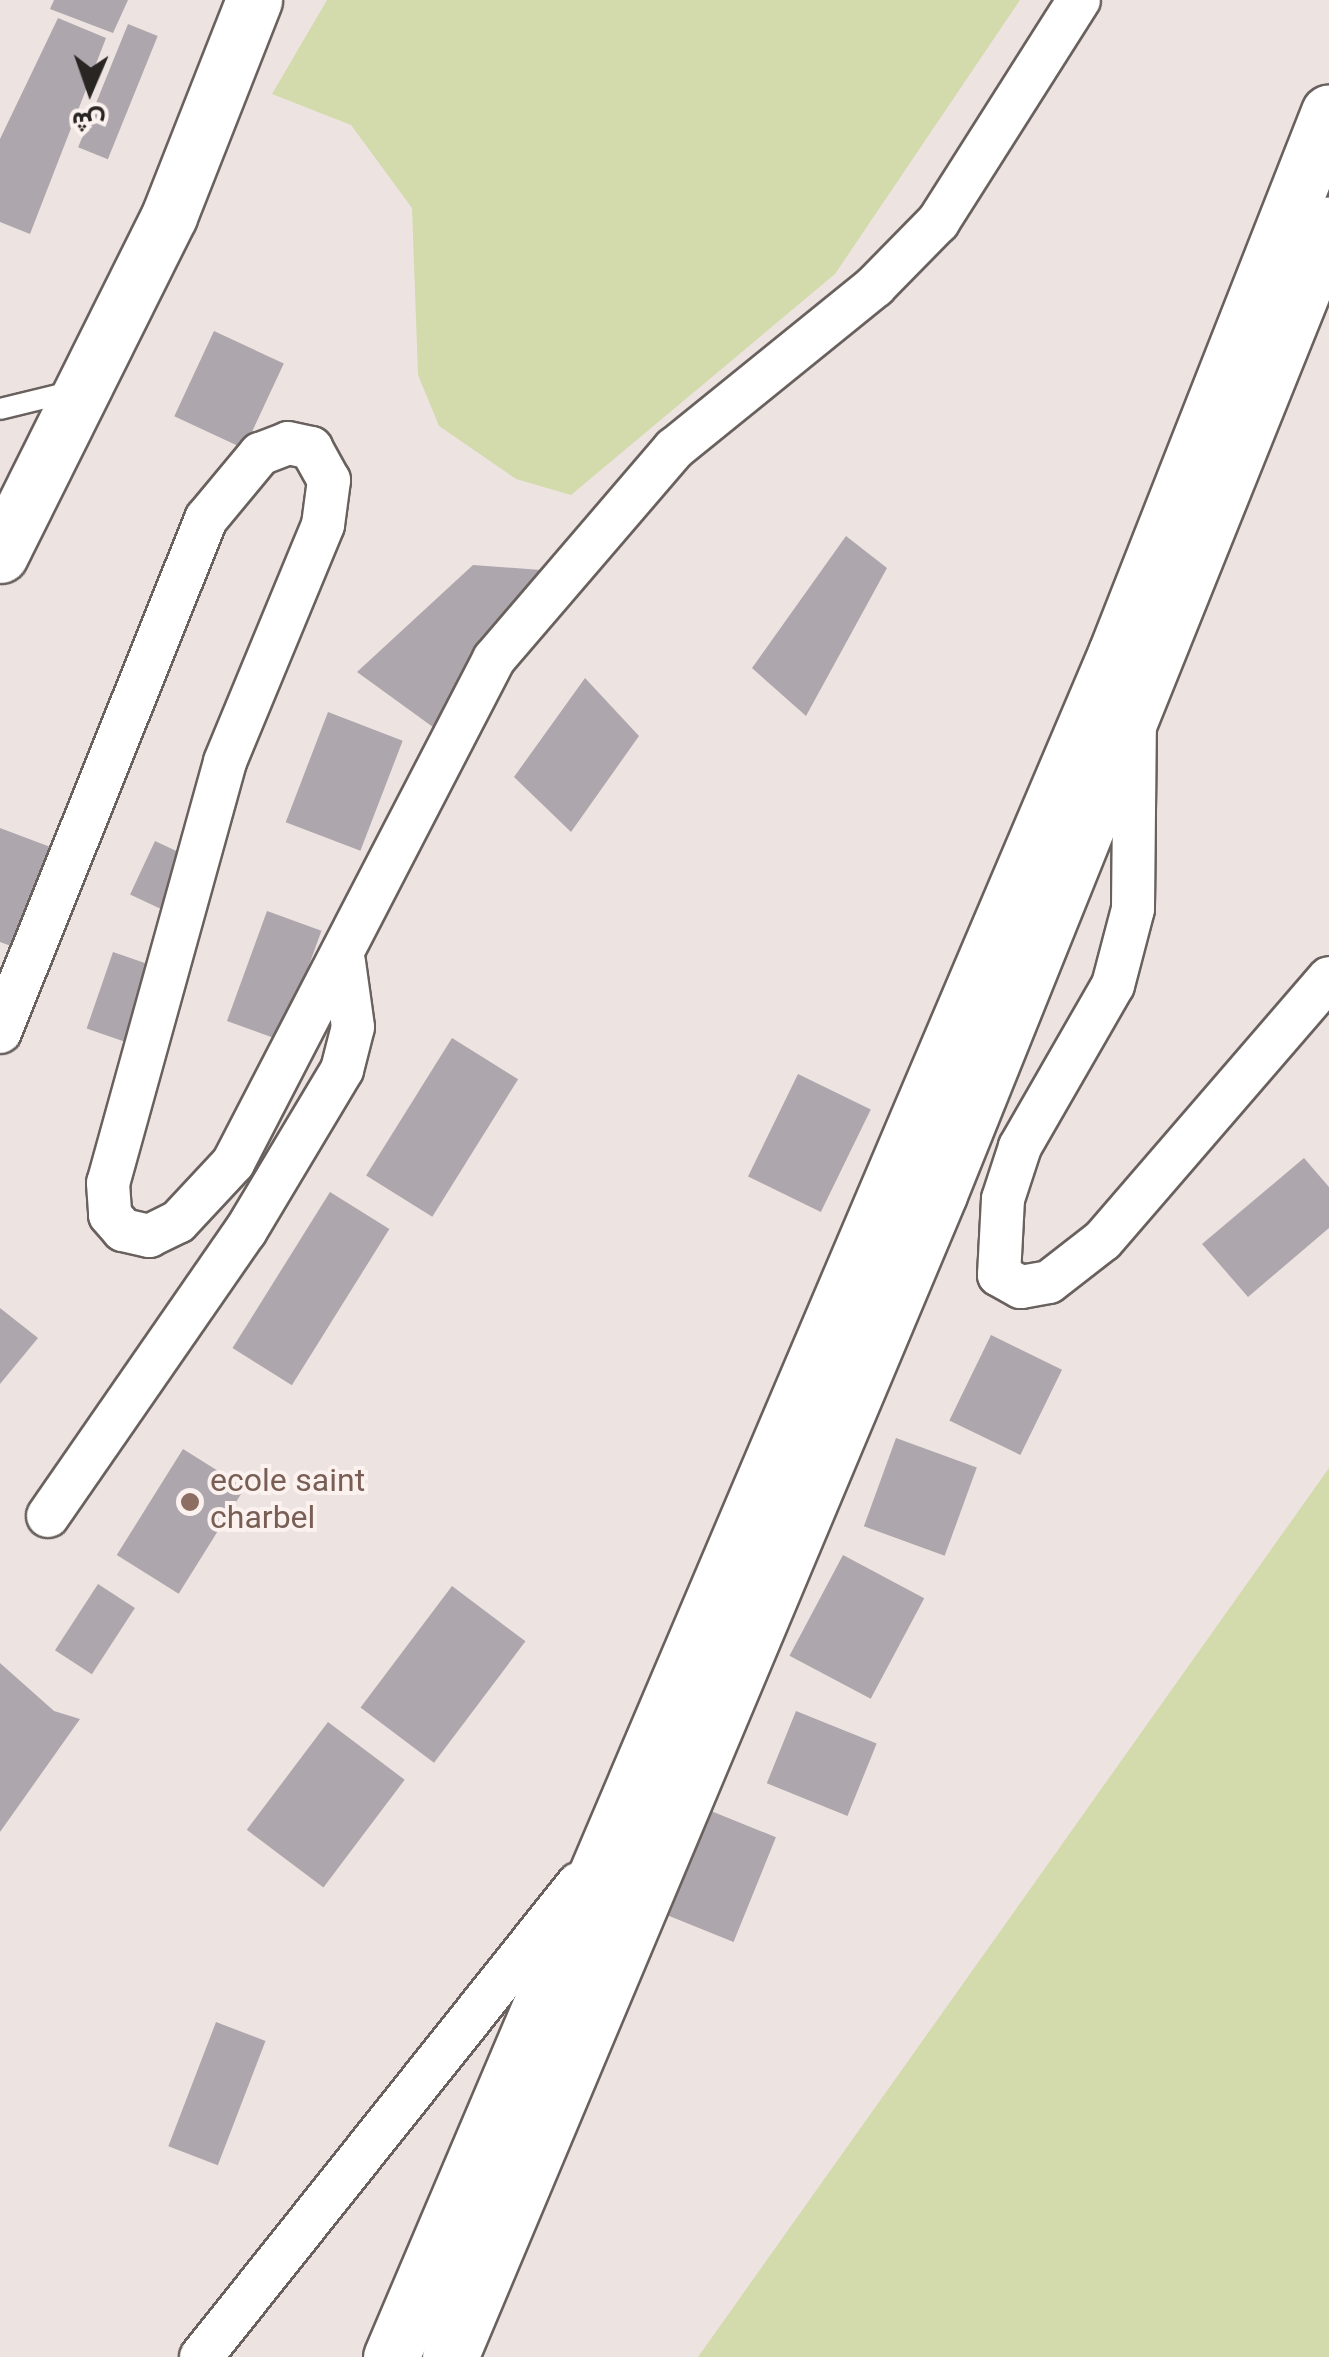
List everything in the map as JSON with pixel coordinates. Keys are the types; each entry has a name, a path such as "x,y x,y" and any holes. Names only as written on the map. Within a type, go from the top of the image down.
{"main road":[{"path":"1,552 86,391 169,216 254,0"},
{"path":"391,2357 1116,653 1329,112"},
{"path":"450,2357 567,2094 707,1732 1135,710 1329,225"}],"street":[{"path":"0,1032 206,519 231,479 288,443 311,448 329,480 323,524 224,762 117,1136 110,1215 123,1230 149,1236 178,1222 232,1162 344,962 494,659 557,576 674,448 876,286 938,222 1080,0"},
{"path":"1116,653 1135,710 1134,909 1114,985 1020,1147 1003,1199 999,1274 1021,1287 1049,1282 1103,1240 1329,978"},
{"path":"48,1516 245,1232 342,1070 353,1027 344,962"},
{"path":"201,2357 612,1840"}],"lane":[{"path":"0,409 43,392 86,391"}],"green space":[{"path":"327,0 1020,0 835,274 571,495 516,479 439,426 418,375 412,208 351,125 272,94"},
{"path":"1329,1468 1329,2357 698,2357"}],"building":[{"path":"54,0 128,0 113,33 50,9"},
{"path":"58,18 106,38 30,234 0,222 0,139"},
{"path":"128,24 158,36 108,159 78,147"},
{"path":"214,331 284,364 244,449 174,416"},
{"path":"846,536 887,568 806,716 752,668"},
{"path":"473,565 541,570 437,730 357,672"},
{"path":"585,678 639,736 571,832 514,777"},
{"path":"328,712 403,741 360,851 286,822"},
{"path":"0,828 61,851 22,950 0,942"},
{"path":"155,841 194,859 169,913 130,894"},
{"path":"267,911 322,931 281,1041 227,1021"},
{"path":"113,952 153,966 126,1042 87,1029"},
{"path":"452,1038 518,1079 432,1217 366,1175"},
{"path":"798,1074 871,1110 821,1212 748,1176"},
{"path":"1304,1158 1329,1187 1329,1228 1248,1297 1202,1244"},
{"path":"330,1192 389,1229 292,1385 232,1348"},
{"path":"0,1308 38,1338 0,1384"},
{"path":"991,1335 1062,1370 1020,1455 949,1420"},
{"path":"896,1438 977,1467 945,1556 864,1526"},
{"path":"183,1449 245,1488 179,1594 117,1555"},
{"path":"843,1555 924,1598 871,1699 789,1656"},
{"path":"98,1584 135,1608 92,1674 55,1650"},
{"path":"452,1586 525,1641 434,1763 361,1707"},
{"path":"0,1663 54,1711 80,1719 0,1832"},
{"path":"796,1711 877,1744 847,1816 767,1783"},
{"path":"328,1722 405,1780 323,1888 247,1830"},
{"path":"711,1811 776,1837 734,1942 669,1916"},
{"path":"216,2022 265,2041 218,2165 168,2146"}],"place":[{"name":"ecole saint charbel","path":"190,1502"}]}
